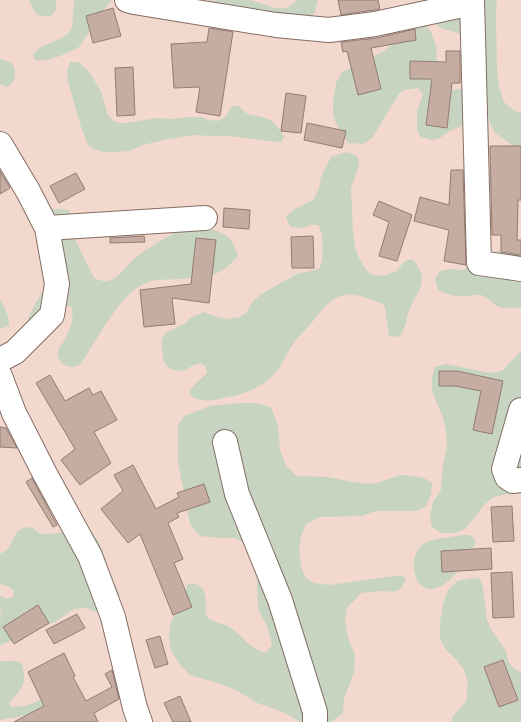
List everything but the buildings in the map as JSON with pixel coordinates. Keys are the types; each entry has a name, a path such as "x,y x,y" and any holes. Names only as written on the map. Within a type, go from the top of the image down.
{"lane":[{"path":"127,0 276,25 329,30 375,24 472,1 479,263 521,269"},
{"path":"0,144 47,228 57,284 52,315 15,352 0,360"},
{"path":"47,228 205,218"},
{"path":"0,376 14,413 90,556 113,617 140,722"},
{"path":"521,410 504,469 507,477 513,481 521,480"},
{"path":"225,442 237,494 280,600 315,712 316,722"}],"green space":[{"path":"29,0 56,0 56,10 50,17 37,15"},
{"path":"74,0 112,0 79,47 51,59 35,60 33,55 37,50 64,37 72,28"},
{"path":"249,0 274,8 286,8 297,0 318,0 315,12 303,26 196,8 206,1"},
{"path":"430,0 496,0 499,86 504,102 515,111 521,113 521,148 512,145 495,133 490,123 485,102 462,35 442,28 435,22"},
{"path":"418,25 426,25 431,32 436,46 438,75 448,90 461,89 480,97 469,124 449,131 440,138 432,140 421,137 417,131 417,111 423,94 418,88 405,90 399,94 372,138 363,144 348,143 333,115 336,83 342,72 382,52"},
{"path":"0,59 11,63 15,68 14,80 8,87 0,84"},
{"path":"70,62 78,62 87,69 101,91 108,115 115,122 125,123 157,118 174,119 189,117 201,117 218,121 225,117 232,106 237,106 249,114 272,122 284,137 281,142 230,136 193,135 143,145 130,151 103,152 94,149 89,146 81,127 68,81 67,71"},
{"path":"347,152 358,157 359,165 351,189 353,231 358,256 366,270 371,274 383,276 397,271 407,260 413,260 422,275 420,288 400,336 391,337 389,335 385,308 382,303 357,295 341,296 333,300 322,310 295,341 280,367 264,383 244,393 219,399 206,400 192,397 190,392 192,387 207,373 206,367 201,363 185,370 177,371 169,368 164,362 162,350 162,340 165,333 204,312 227,319 240,317 246,313 254,300 263,293 297,274 319,269 323,247 318,225 302,228 290,227 286,217 293,210 313,200 319,189 321,177 331,157"},
{"path":"43,210 68,210 72,216 69,227 94,278 101,281 113,279 145,251 160,241 189,227 221,232 234,245 238,256 226,268 217,273 188,278 155,280 140,286 127,296 117,309 81,363 76,367 68,366 61,362 58,353 71,323 71,306 63,306 26,331 28,319 45,288"},
{"path":"521,248 521,308 500,307 481,295 458,296 438,290 435,279 440,271 462,270 472,267 492,252"},
{"path":"0,300 7,313 9,326 0,329"},
{"path":"521,351 521,489 512,494 494,497 485,504 466,528 455,533 441,533 432,527 430,517 433,502 441,490 443,464 447,447 443,417 432,392 432,377 435,367 446,364 490,373 502,371"},
{"path":"256,403 271,407 278,426 280,450 286,466 297,476 327,477 368,484 401,475 421,477 432,482 431,495 426,506 417,511 376,511 362,516 320,517 306,524 301,536 299,549 301,566 305,577 314,583 329,585 402,575 406,580 401,588 396,591 361,593 347,608 345,620 348,638 355,655 354,672 344,699 343,713 331,722 301,722 281,711 257,703 238,691 190,675 171,651 170,625 188,584 197,584 203,589 206,598 205,612 210,620 229,627 252,647 260,651 267,653 272,644 267,626 258,609 257,585 259,565 250,547 235,538 200,536 190,524 178,462 178,425 184,416 210,406"},
{"path":"25,527 33,528 39,533 46,534 78,529 92,533 101,547 118,591 120,597 118,605 101,612 86,608 74,609 57,621 0,645 0,595 4,598 11,598 14,591 8,586 0,584 0,554 7,550 18,531"},
{"path":"463,535 474,538 476,543 450,580 436,588 427,589 421,585 416,578 414,561 422,545 435,540"},
{"path":"471,578 480,579 483,587 487,620 506,651 509,663 521,672 521,722 452,722 452,717 466,701 468,684 464,670 446,650 440,639 440,622 448,590 458,581"},
{"path":"2,661 16,661 22,664 24,681 19,692 9,703 12,707 25,706 48,697 52,703 34,714 0,720 0,663"}]}
